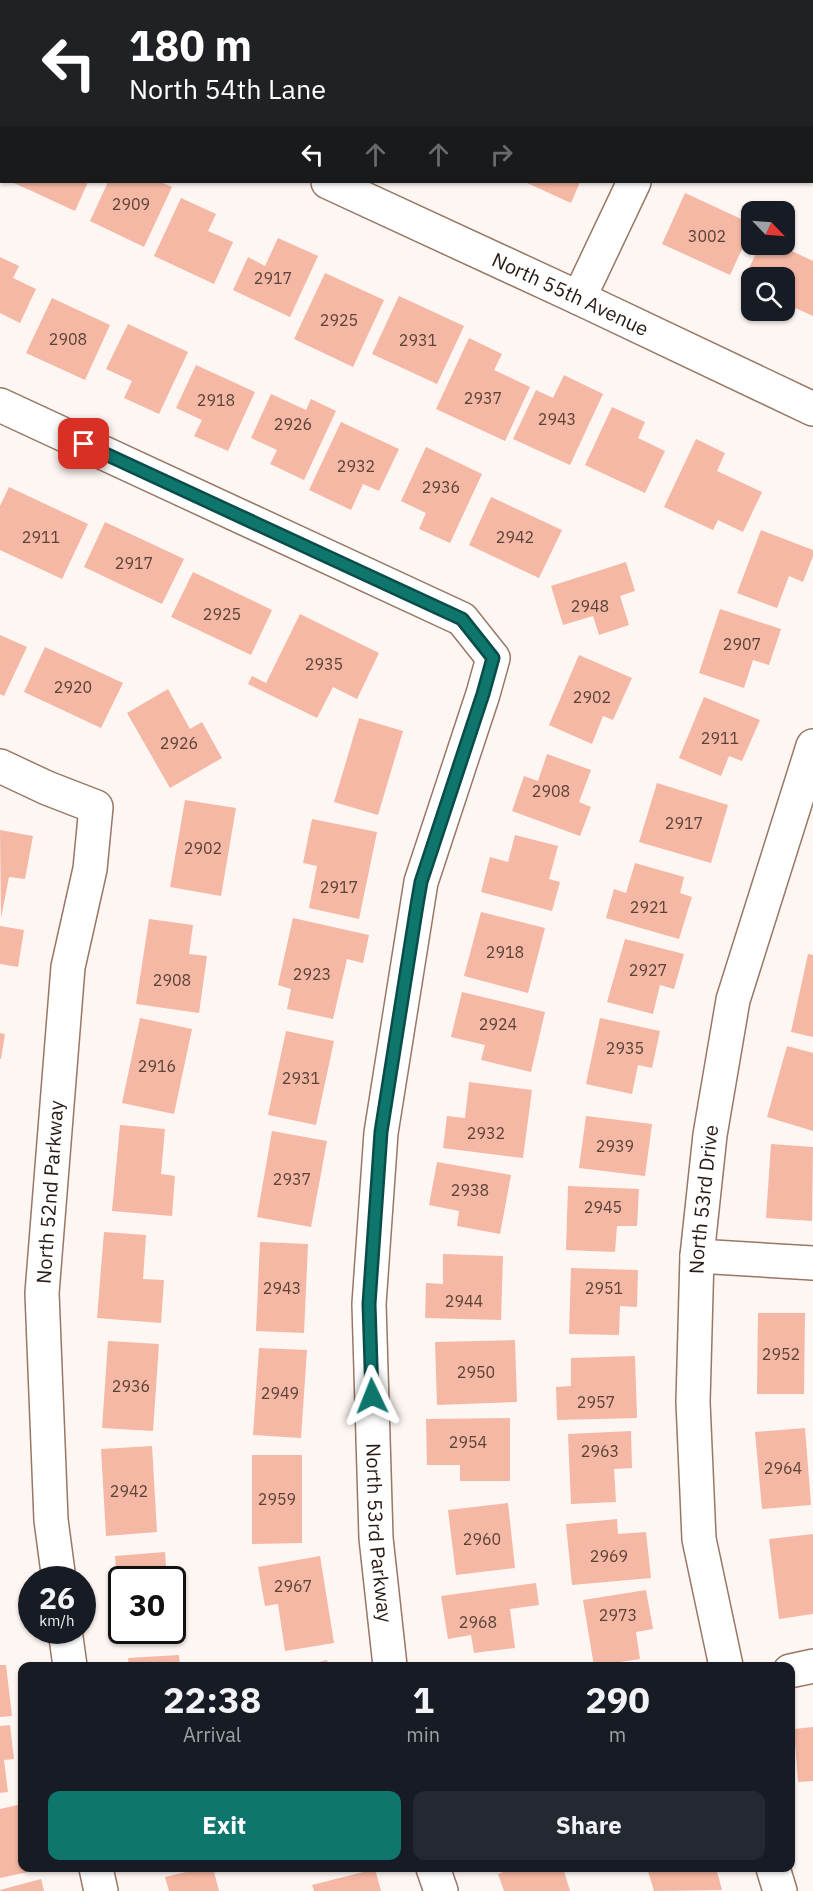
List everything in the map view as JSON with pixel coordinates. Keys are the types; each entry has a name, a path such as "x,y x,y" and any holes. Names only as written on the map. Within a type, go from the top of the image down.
{"street":[{"name":"North 55th Avenue","path":"330,183 813,409"},
{"path":"579,298 634,183"},
{"name":"North 53rd Parkway","path":"0,405 462,619 493,658 421,882 381,1132 369,1304 376,1538 390,1662"},
{"name":"North 53rd Drive","path":"725,1662 699,1539 693,1402 697,1256 710,1135 733,1000 806,792 813,746"},
{"name":"North 52nd Parkway","path":"0,766 96,807 90,869 68,967 42,1293 51,1520 56,1566"},
{"path":"697,1256 813,1263"},
{"path":"67,1644 69,1662"},
{"path":"795,1670 813,1666"},
{"path":"97,1872 101,1891"},
{"path":"434,1872 441,1891"},
{"path":"774,1872 780,1891"}],"building":[{"path":"14,183 88,183 75,211"},
{"path":"108,183 163,183 172,187 144,247 90,221"},
{"path":"527,183 580,183 571,203"},
{"path":"685,193 741,219 741,252 730,275 662,244"},
{"path":"181,198 216,214 208,231 233,242 214,284 154,256"},
{"path":"278,238 318,256 290,317 233,290 248,257 265,266"},
{"path":"795,252 813,261 813,316 795,308 795,267 750,267 755,255 795,255"},
{"path":"0,257 19,266 13,278 36,289 20,323 0,313"},
{"path":"325,273 384,300 353,367 294,339"},
{"path":"399,296 464,326 437,384 372,354"},
{"path":"52,298 110,325 85,380 26,353"},
{"path":"128,324 188,352 159,414 124,398 132,381 106,369"},
{"path":"469,338 502,354 494,370 530,387 505,441 436,409"},
{"path":"196,365 255,392 228,451 194,436 202,420 176,408"},
{"path":"564,375 603,394 570,465 513,439 536,390 553,398"},
{"path":"271,394 306,410 311,399 336,411 304,480 270,464 277,450 251,438"},
{"path":"612,407 645,422 638,438 665,451 645,493 585,465"},
{"path":"341,422 399,449 379,491 363,484 351,510 309,490"},
{"path":"696,439 725,453 717,471 762,492 743,532 718,520 713,530 664,507"},
{"path":"426,447 482,474 450,543 419,529 426,513 401,501"},
{"path":"9,487 88,524 62,579 0,550 0,506"},
{"path":"491,497 562,530 539,578 469,545"},
{"path":"105,522 184,559 162,604 84,567"},
{"path":"761,530 813,550 803,582 789,576 777,608 737,593"},
{"path":"626,562 635,591 620,596 629,625 599,635 593,616 563,625 551,586"},
{"path":"193,572 272,610 251,655 171,617"},
{"path":"720,609 781,629 769,665 753,660 744,688 699,673"},
{"path":"300,614 379,653 357,699 333,687 317,718 248,684 252,676 266,683"},
{"path":"0,635 27,647 4,696 0,694"},
{"path":"45,647 123,683 101,728 24,692"},
{"path":"579,655 632,678 613,720 603,716 592,744 549,725"},
{"path":"168,689 190,729 202,722 222,758 170,788 127,713"},
{"path":"704,697 760,720 742,761 729,756 721,776 679,758"},
{"path":"359,718 403,731 378,815 334,802"},
{"path":"547,754 591,770 579,802 591,807 580,836 512,811 524,776 538,781"},
{"path":"657,783 728,805 711,863 639,842"},
{"path":"185,800 236,808 221,896 170,887"},
{"path":"312,819 377,832 359,919 309,908 317,866 303,863"},
{"path":"0,830 33,836 25,879 9,877 1,918"},
{"path":"515,835 558,846 549,879 560,882 552,911 481,892 490,857 508,862"},
{"path":"635,863 684,877 680,893 692,897 679,939 606,918 614,889 626,893"},
{"path":"481,912 545,928 528,993 464,976"},
{"path":"293,918 369,935 363,963 347,959 333,1019 287,1009 291,989 278,985"},
{"path":"149,919 193,925 189,954 207,956 199,1013 136,1004"},
{"path":"0,926 24,930 18,967 0,964"},
{"path":"625,939 684,954 674,989 660,985 653,1014 607,1002"},
{"path":"808,954 813,955 813,1037 791,1032"},
{"path":"462,992 545,1012 531,1072 481,1060 485,1045 451,1037"},
{"path":"140,1018 192,1029 174,1114 122,1103"},
{"path":"600,1018 660,1031 652,1068 638,1065 632,1094 586,1084"},
{"path":"286,1031 334,1041 316,1125 268,1115"},
{"path":"0,1033 5,1034 1,1059 0,1059"},
{"path":"787,1046 813,1053 813,1131 767,1117"},
{"path":"469,1082 532,1090 523,1158 443,1148 447,1116 465,1118"},
{"path":"586,1116 652,1124 645,1176 579,1168"},
{"path":"120,1125 165,1129 161,1174 175,1176 172,1216 112,1211"},
{"path":"272,1131 327,1141 311,1227 257,1217"},
{"path":"771,1144 813,1147 812,1221 766,1218"},
{"path":"437,1162 511,1175 500,1234 457,1226 459,1211 429,1205"},
{"path":"568,1186 639,1189 637,1226 617,1226 615,1252 566,1250"},
{"path":"104,1232 146,1235 143,1279 164,1280 161,1323 97,1318"},
{"path":"260,1242 308,1244 304,1333 256,1331"},
{"path":"443,1254 503,1256 501,1320 425,1318 426,1283 443,1284"},
{"path":"571,1268 638,1270 637,1307 620,1306 619,1335 569,1334"},
{"path":"758,1313 805,1313 804,1394 757,1394"},
{"path":"515,1340 517,1402 437,1405 435,1342"},
{"path":"108,1341 159,1344 153,1431 102,1428"},
{"path":"259,1348 307,1350 301,1438 253,1435"},
{"path":"635,1356 637,1418 557,1420 556,1387 571,1386 571,1358"},
{"path":"510,1418 510,1481 460,1481 460,1465 427,1465 426,1419"},
{"path":"805,1428 811,1505 762,1509 755,1432"},
{"path":"631,1431 632,1468 614,1469 616,1502 571,1504 568,1434"},
{"path":"152,1446 157,1532 106,1536 101,1449"},
{"path":"252,1455 302,1455 302,1543 252,1544"},
{"path":"508,1503 515,1568 456,1575 448,1510"},
{"path":"617,1519 618,1534 646,1532 651,1578 572,1585 566,1524"},
{"path":"813,1534 813,1614 779,1619 769,1539"},
{"path":"165,1552 166,1566 116,1566 115,1556"},
{"path":"320,1556 334,1643 285,1651 278,1604 265,1606 258,1567"},
{"path":"536,1583 539,1605 510,1609 515,1648 474,1653 471,1635 448,1639 441,1596"},
{"path":"646,1590 653,1629 636,1632 640,1659 593,1662 583,1600"},
{"path":"179,1655 180,1662 128,1662 128,1658"},
{"path":"0,1665 6,1665 12,1716 0,1717"},
{"path":"10,1725 14,1759 4,1760 8,1792 0,1793 0,1726"},
{"path":"813,1727 813,1781 798,1782 795,1729"},
{"path":"18,1805 18,1872 28,1872 0,1878 0,1809"},
{"path":"186,1872 214,1872 219,1891 169,1891 165,1877"},
{"path":"363,1872 376,1872 381,1891 314,1891 312,1885"},
{"path":"503,1872 564,1872 570,1891 504,1891 498,1874"},
{"path":"648,1872 717,1872 722,1890 654,1891"},
{"path":"41,1879 44,1891 0,1891 0,1890"}],"route":[{"path":"84,444 462,619 493,658 421,882 417,905 381,1132 369,1304 372,1396"}]}
